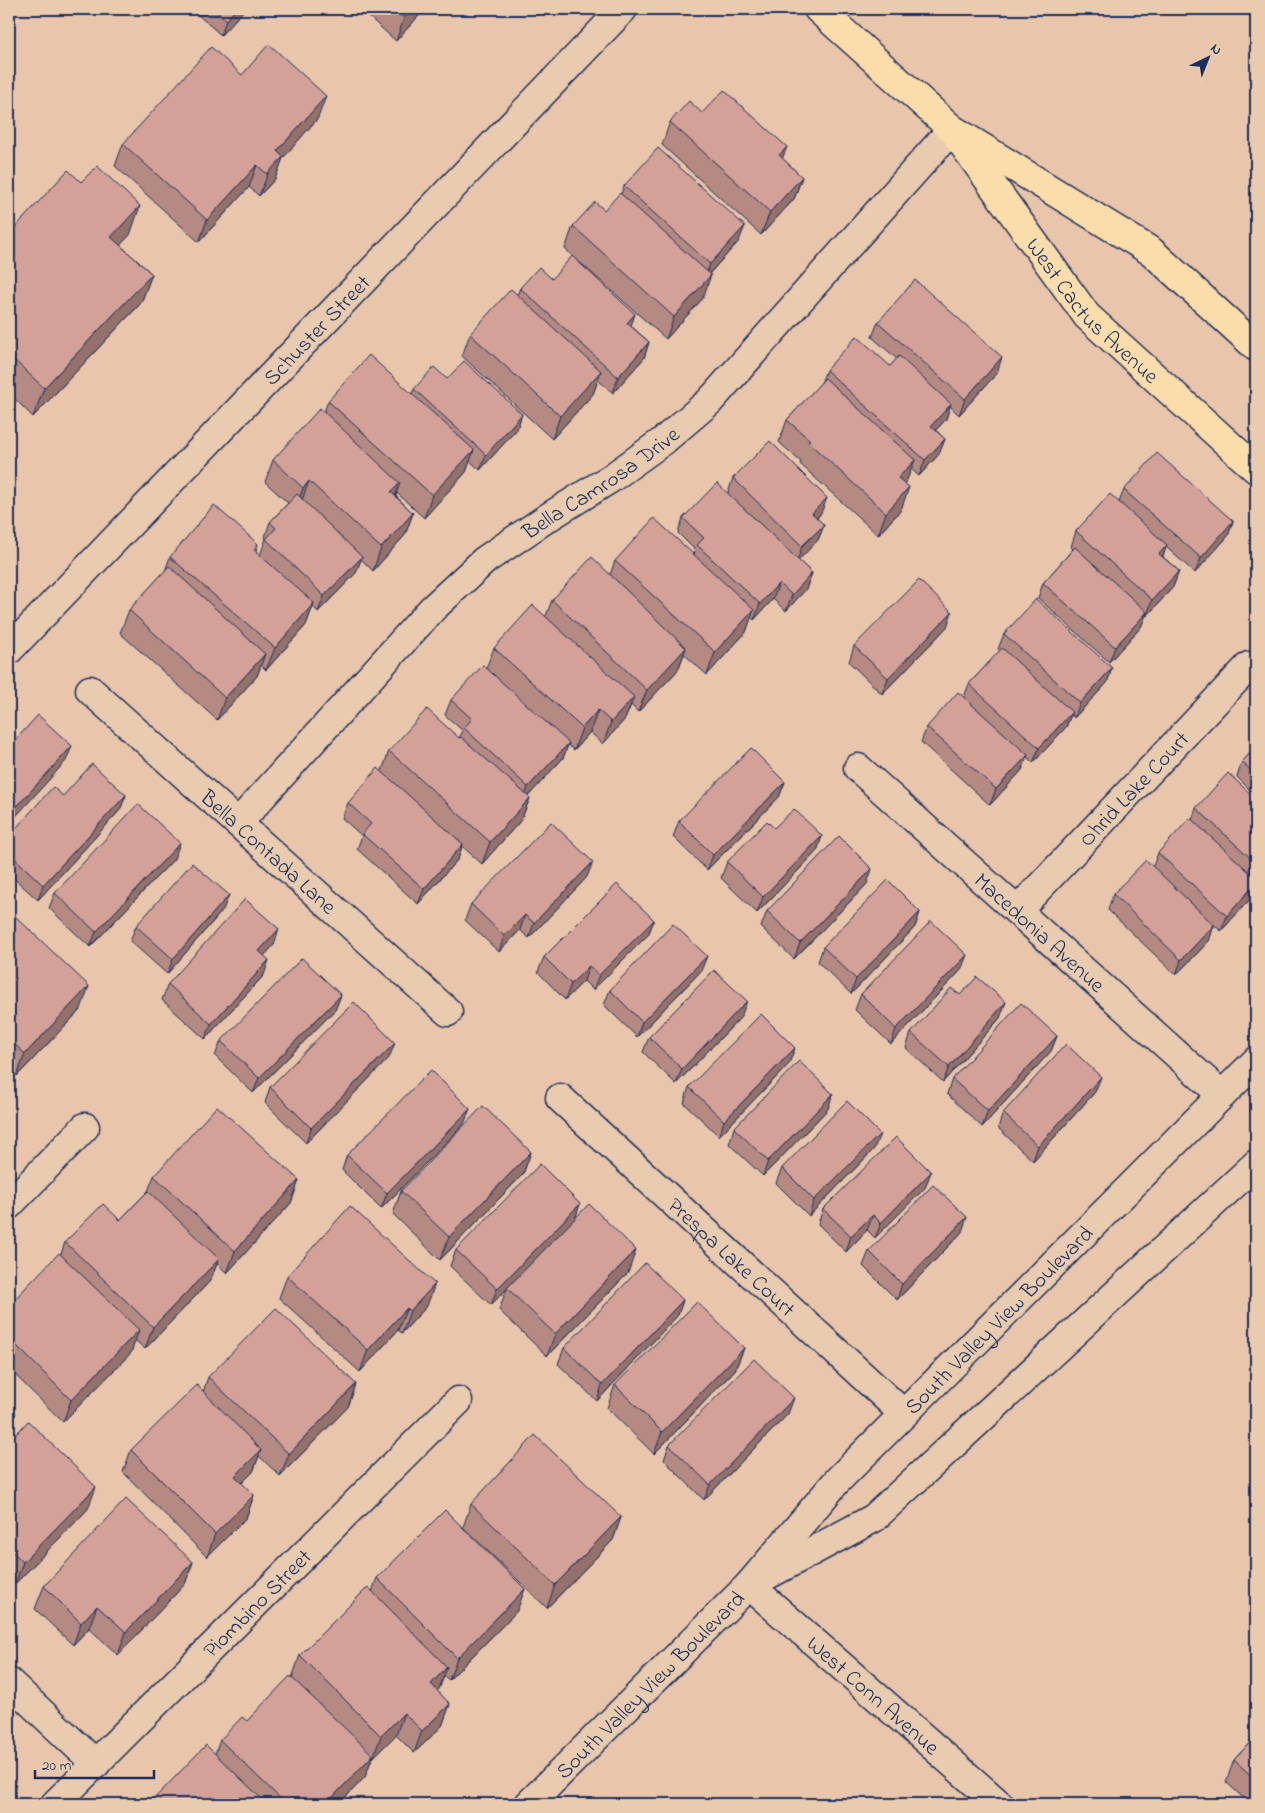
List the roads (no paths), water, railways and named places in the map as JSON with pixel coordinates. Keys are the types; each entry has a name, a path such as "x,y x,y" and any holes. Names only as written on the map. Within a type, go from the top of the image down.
{"main road":[{"name":"West Cactus Avenue","path":"818,9 952,129 1152,252 1256,347"},
{"name":"West Cactus Avenue","path":"952,129 1087,316 1256,469"}],"street":[{"name":"Schuster Street","path":"9,650 623,9"},
{"name":"Bella Camrosa Drive","path":"238,823 432,609 485,560 547,518 610,479 663,441 710,401 952,129"},
{"name":"Ohrid Lake Court","path":"1017,912 1249,666"},
{"name":"Bella Contada Lane","path":"90,690 448,1012"},
{"name":"Macedonia Avenue","path":"858,768 1222,1095"},
{"name":"South Valley View Boulevard","path":"529,1804 749,1585 838,1481 1256,1061"},
{"name":"Prespa Lake Court","path":"560,1098 904,1414"},
{"path":"9,1205 86,1127"},
{"name":"South Valley View Boulevard","path":"749,1585 874,1518 1256,1164"},
{"name":"Piombino Street","path":"55,1804 458,1401"},
{"name":"West Conn Avenue","path":"749,1585 999,1804"},
{"path":"9,1682 96,1764"}]}
